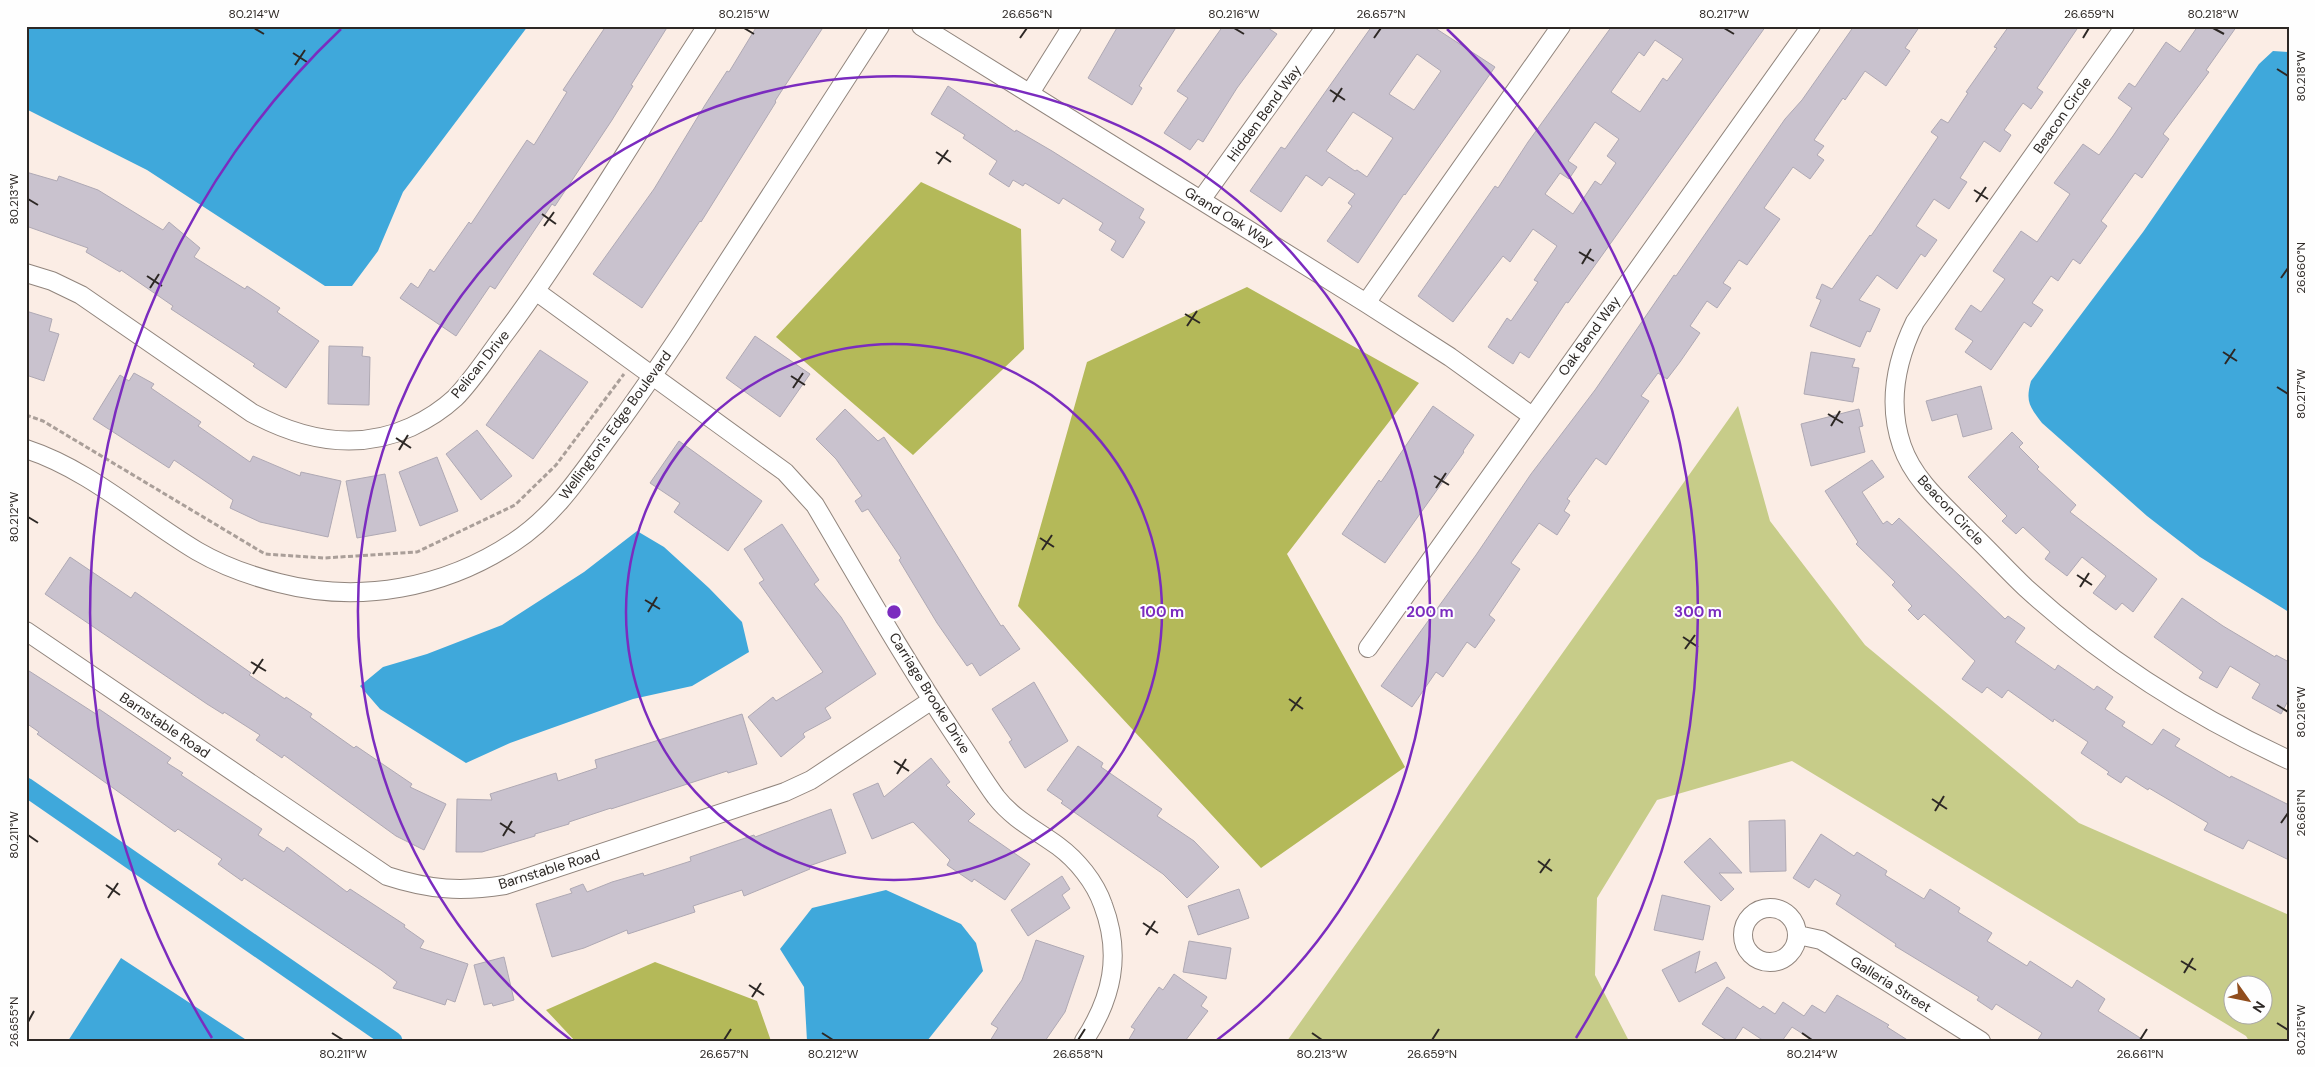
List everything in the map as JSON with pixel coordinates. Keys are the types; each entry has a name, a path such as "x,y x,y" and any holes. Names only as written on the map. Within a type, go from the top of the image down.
{"street":[{"name":"Pelican Drive","path":"26,272 52,281 81,295 252,413 277,426 301,435 326,440 354,441 383,436 410,428 435,414 455,398 537,292 707,26"},
{"name":"Wellington's Edge Boulevard","path":"26,449 74,470 199,552 234,568 278,583 317,590 347,592 382,591 417,585 450,575 468,567 516,541 544,519 568,494 653,376 880,26"},
{"name":"Grand Oak Way","path":"921,26 1366,303 1450,357 1532,416"},
{"path":"1030,93 1072,26"},
{"name":"Hidden Bend Way","path":"1202,200 1326,26"},
{"path":"1366,303 1561,26"},
{"name":"Oak Bend Way","path":"1368,648 1811,26"},
{"name":"Beacon Circle","path":"2125,26 1915,322 1904,344 1897,366 1894,392 1895,420 1902,447 1914,469 1930,491 2026,588 2118,661 2164,693 2212,722 2289,760"},
{"name":"Carriage Brooke Drive","path":"537,292 785,472 799,485 815,505 932,700 997,798 1017,818 1058,846 1076,862 1090,880 1103,904 1110,926 1113,948 1112,972 1107,998 1096,1022 1084,1041"},
{"name":"Barnstable Road","path":"26,631 388,876 412,884 445,890 475,890 505,885 785,792 811,780 932,700"},
{"name":"Galleria Street","path":"1798,935 1821,940 1981,1041"}],"path":[{"path":"26,415 42,421 265,554 324,558 417,552 515,505 556,465 626,371"}],"green space":[{"path":"921,182 1021,229 1024,349 913,455 776,337"},
{"path":"1247,287 1419,383 1287,554 1405,767 1261,868 1018,606 1087,362"},
{"path":"1738,406 1770,521 1865,645 2079,823 2289,915 2289,1041 2249,1041 2246,1036 2226,1024 2272,1024 2272,974 2222,974 2222,1021 1792,761 1657,800 1597,898 1595,975 1629,1041 1287,1041"},
{"path":"655,962 757,1001 771,1041 575,1041 546,1010"}],"water":[{"path":"26,26 528,26 403,192 378,251 352,286 325,286 147,170 26,109"},
{"path":"2273,51 2289,52 2289,612 2200,557 2147,516 2042,423 2030,404 2028,394 2031,381 2143,232 2259,64"},
{"path":"637,531 664,547 709,588 742,622 749,652 692,686 633,699 510,743 466,763 380,709 360,686 383,667 427,654 502,625 584,572"},
{"path":"886,890 961,924 976,943 983,971 927,1041 807,1041 804,987 780,949 812,908"},
{"path":"121,958 248,1041 68,1041"}],"building":[{"path":"606,26 668,26 631,85 633,86 612,120 555,206 552,204 495,289 490,286 456,336 400,298 411,283 418,288 430,269 434,272 469,222 471,224 527,140 534,145 567,92 563,90"},
{"path":"757,26 824,26 775,101 701,222 642,308 593,274 654,189 705,105 727,71 729,72"},
{"path":"1118,26 1177,26 1139,86 1142,88 1132,105 1088,78"},
{"path":"1223,26 1265,26 1277,34 1237,88 1203,142 1198,139 1190,150 1164,133 1188,98 1177,91"},
{"path":"1372,26 1432,26 1495,67 1404,194 1358,263 1327,241 1352,206 1348,203 1355,194 1329,177 1322,186 1306,175 1281,212 1250,191 1281,147 1285,149","holes":["1417,54 1441,71 1414,110 1389,94","1353,112 1393,138 1367,177 1326,151"]},
{"path":"1612,26 1766,26 1568,303 1566,302 1529,358 1520,352 1513,364 1488,347 1507,318 1511,321 1538,282 1534,280 1557,246 1533,229 1510,262 1503,256 1453,322 1418,296 1495,186 1498,188 1528,142","holes":["1655,40 1683,59 1667,81 1663,78 1640,112 1611,92 1639,52 1644,56","1595,122 1619,139 1607,156 1616,163 1601,185 1595,181 1573,214 1545,194 1560,173 1569,179 1577,167 1568,161"]},
{"path":"1854,26 1920,26 1905,48 1910,51 1886,86 1865,71 1845,100 1843,98 1814,140 1824,146 1817,155 1824,160 1810,179 1793,167 1764,208 1780,219 1747,265 1739,260 1723,283 1731,288 1717,308 1707,301 1690,326 1700,333 1667,379 1658,373 1641,396 1649,401 1606,465 1596,458 1567,499 1570,501 1564,511 1570,515 1557,535 1539,523 1511,563 1520,569 1489,615 1495,620 1475,648 1467,642 1443,677 1436,672 1412,707 1381,686 1476,555 1531,474 1595,390 1785,119 1802,100"},
{"path":"2009,26 2079,26 2037,88 2043,92 2031,109 2023,103 2004,130 2011,135 2000,152 1984,141 1960,178 1967,182 1949,209 1934,199 1916,226 1937,240 1925,257 1921,254 1897,289 1877,275 1859,300 1880,309 1870,332 1867,331 1860,347 1810,326 1821,300 1816,298 1822,284 1832,289 1871,236 1938,137 1931,132 1941,119 1948,123 1968,93 1966,92 1997,48 1994,47"},
{"path":"2198,26 2237,26 2206,70 2209,72 2163,134 2169,139 2142,178 2135,173 2101,221 2107,226 2080,264 2073,259 2058,281 2051,276 2032,303 2043,310 2031,327 2024,322 1991,370 1965,352 1973,341 1955,329 1971,305 1981,312 2005,279 1993,271 2021,231 2037,242 2070,194 2054,183 2083,144 2099,155 2113,136 2132,108 2118,98 2129,83 2135,87 2166,42 2180,52"},
{"path":"948,86 1015,132 1016,130 1052,151 1144,209 1139,218 1145,222 1123,258 1111,250 1116,241 1099,230 1103,223 1063,198 1059,204 1025,183 1023,186 1013,180 1009,187 989,174 997,161 963,138 965,135 931,114"},
{"path":"26,172 57,181 59,176 98,190 163,230 169,222 200,248 194,257 245,289 247,286 280,308 277,312 319,341 286,388 253,366 255,364 171,309 173,306 121,270 120,272 86,252 88,248 26,226"},
{"path":"26,311 52,319 49,331 59,334 44,381 26,375"},
{"path":"755,336 810,374 780,417 726,378"},
{"path":"329,346 363,347 362,356 370,357 369,405 328,404"},
{"path":"540,350 588,382 533,459 486,425"},
{"path":"1811,352 1855,359 1852,367 1859,368 1853,402 1804,394"},
{"path":"134,373 154,384 151,388 201,422 198,426 250,462 253,456 300,476 301,472 341,481 328,537 260,522 230,508 233,500 174,460 169,468 93,419 120,375 129,381"},
{"path":"1981,386 1992,429 1963,437 1957,414 1932,421 1926,401"},
{"path":"1433,406 1474,435 1385,563 1342,534 1379,480 1381,482"},
{"path":"845,409 878,441 884,437 1001,626 1003,625 1020,649 980,676 972,663 967,666 937,623 899,560 901,558 868,509 862,512 855,501 862,496 836,459 816,439"},
{"path":"1859,409 1863,426 1859,427 1865,452 1811,466 1801,424"},
{"path":"477,430 512,476 481,500 446,454"},
{"path":"2012,432 2023,443 2019,447 2039,467 2037,469 2076,505 2070,512 2157,579 2133,612 2122,603 2116,610 2093,593 2106,576 2082,557 2067,576 2045,559 2050,552 2023,527 2016,534 2002,521 2007,516 1968,477"},
{"path":"679,441 762,501 728,551 674,512 680,503 650,483"},
{"path":"437,457 458,511 420,526 399,472"},
{"path":"1872,460 1884,477 1862,492 1883,524 1887,521 1892,525 1899,518 2005,619 2008,616 2025,628 2015,642 2055,670 2058,665 2094,690 2097,686 2113,697 2105,709 2125,722 2122,726 2152,745 2163,729 2180,739 2175,746 2230,778 2231,776 2289,805 2289,860 2248,840 2243,849 2204,830 2208,823 2149,788 2148,790 2126,776 2121,783 2107,774 2109,772 2081,753 2088,742 2054,719 2053,722 2008,690 2002,698 1987,687 1982,693 1962,679 1975,661 1924,614 1918,620 1908,610 1912,606 1892,585 1895,582 1856,544 1858,542 1825,491"},
{"path":"385,474 396,531 357,538 346,481"},
{"path":"782,524 819,580 814,584 841,617 876,674 825,708 831,718 805,732 803,734 805,737 781,757 748,717 773,697 776,701 823,672 759,583 764,580 744,549"},
{"path":"70,557 131,598 135,592 251,673 249,675 312,714 310,717 354,748 356,746 412,784 410,787 446,804 424,850 396,836 284,755 282,758 256,740 260,735 224,712 223,714 207,704 45,594"},
{"path":"2182,598 2223,626 2275,657 2276,655 2289,662 2289,699 2281,714 2252,698 2260,684 2230,666 2217,688 2199,678 2203,672 2154,637"},
{"path":"26,669 96,714 99,709 171,758 167,763 183,773 181,775 262,829 258,835 284,852 287,847 347,892 350,889 405,925 404,927 424,941 420,948 468,964 455,1002 447,999 445,1005 393,988 397,982 381,970 244,878 242,881 218,864 222,859 178,829 175,832 37,734 39,732 26,723"},
{"path":"1034,682 1068,741 1025,768 1009,742 1012,740 992,709"},
{"path":"742,714 757,764 728,773 727,771 611,808 569,822 569,824 535,834 535,836 482,852 456,852 457,799 492,800 490,794 556,773 558,781 597,768 595,760"},
{"path":"1078,746 1103,763 1101,767 1162,809 1157,816 1194,841 1219,867 1187,898 1163,874 1061,803 1063,801 1047,790"},
{"path":"931,758 950,782 946,785 975,814 968,821 1030,864 1005,900 974,879 972,882 947,865 950,860 913,822 872,839 853,794 878,783 884,797"},
{"path":"831,809 846,853 809,866 810,869 744,896 742,890 693,906 695,912 628,934 627,930 584,948 552,957 536,904 572,893 570,889 583,884 587,892 612,882 643,873 644,876 691,861 690,857 754,835 755,837"},
{"path":"1785,820 1786,871 1750,872 1749,821"},
{"path":"1821,834 1854,856 1857,852 1887,871 1885,875 1924,899 1930,889 1960,908 1958,912 1992,933 1987,941 2027,966 2030,961 2072,988 2077,980 2105,999 2098,1011 2145,1041 2037,1041 2042,1033 1996,1004 1992,1010 1977,1000 1979,997 1895,946 1896,944 1836,904 1841,895 1815,879 1809,888 1793,878"},
{"path":"1710,838 1742,873 1719,873 1734,889 1721,901 1684,862"},
{"path":"1062,876 1070,889 1062,895 1070,908 1028,936 1011,910"},
{"path":"1239,889 1249,918 1198,935 1188,906"},
{"path":"1662,895 1710,906 1703,940 1654,930"},
{"path":"1036,940 1084,956 1065,1012 1045,1041 990,1041 998,1028 991,1024 1022,980"},
{"path":"1189,941 1231,948 1226,979 1183,972"},
{"path":"1700,951 1695,973 1716,962 1725,978 1679,1002 1662,970"},
{"path":"504,957 514,1000 493,1006 492,1003 484,1005 474,965"},
{"path":"1174,974 1207,997 1201,1006 1208,1011 1185,1041 1128,1041 1135,1029 1131,1027 1159,987 1163,990"},
{"path":"1727,987 1760,1009 1763,1006 1775,1014 1783,1002 1804,1016 1812,1005 1825,1013 1837,995 1889,1025 1887,1027 1909,1041 1814,1041 1792,1027 1782,1041 1764,1041 1743,1027 1734,1041 1728,1041 1702,1024"}],"waterway":[{"path":"26,787 393,1041"}]}
